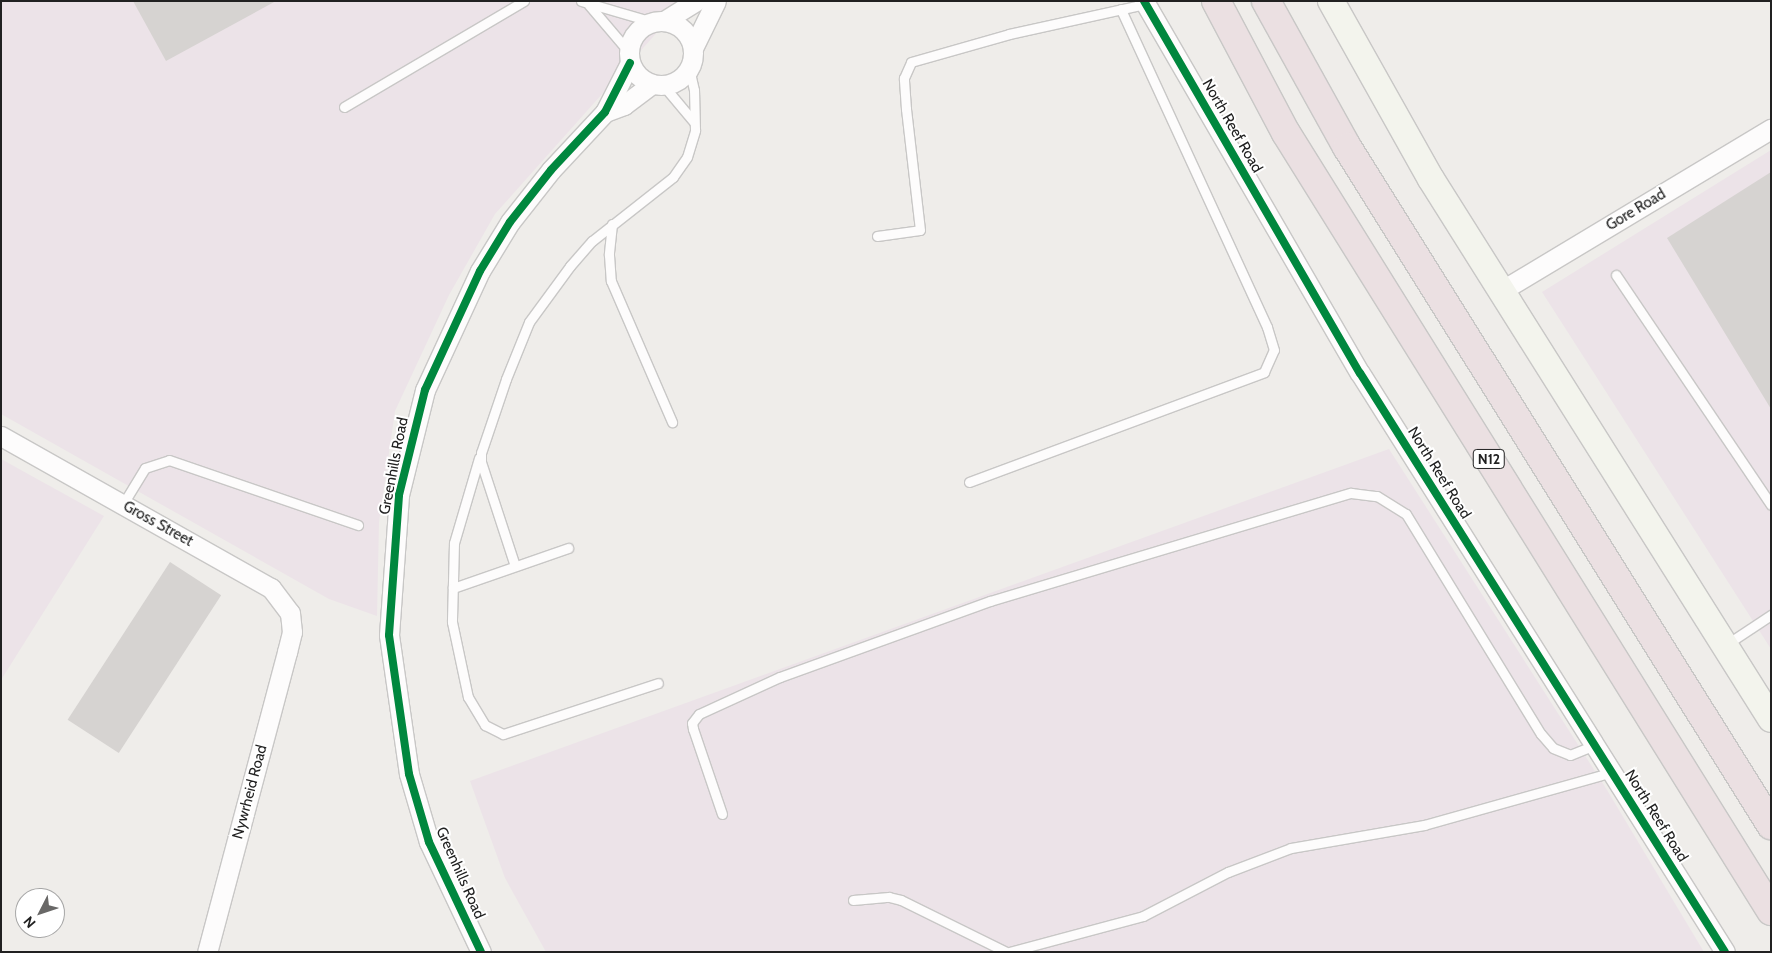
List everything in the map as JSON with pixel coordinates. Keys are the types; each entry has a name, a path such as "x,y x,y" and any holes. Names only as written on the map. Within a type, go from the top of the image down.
{"highway":[{"name":"N12","path":"1216,1 1251,73 1291,140 1771,911"},
{"path":"1266,1 1347,147 1771,825"}],"main road":[{"path":"1331,1 1426,171 1771,719"}],"street":[{"path":"696,1 636,33 629,57 643,80 658,85 673,83 689,69 693,48 716,1"},
{"name":"North Reef Road","path":"1145,3 1360,373 1725,952"},
{"path":"658,22 683,30 693,48"},
{"name":"Greenhills Road","path":"481,952 429,842 409,774 389,635 399,495 426,390 480,271 510,222 539,185 605,112 629,57"},
{"name":"Greenhills Road","path":"605,112 624,105 658,85"},
{"name":"Gore Road","path":"1502,291 1771,129"},
{"name":"Gross Street","path":"1,436 271,588 290,613 292,632"},
{"name":"Nywrheid Road","path":"207,952 292,632"}],"lane":[{"path":"344,106 524,1"},
{"path":"585,3 658,22"},
{"path":"585,3 629,57"},
{"path":"877,236 920,230 904,78 911,62 1009,34 1145,3"},
{"path":"968,482 1264,372 1274,350 1267,327 1121,9"},
{"path":"658,683 503,734 485,725 468,697 452,622 454,543 481,453 529,322 570,266 612,224 673,177 687,157 694,122 694,90 689,69"},
{"path":"658,85 694,122"},
{"path":"612,224 609,255 611,281 672,422"},
{"path":"1616,275 1771,505"},
{"path":"481,453 515,566"},
{"path":"122,504 145,468 169,460 358,524"},
{"path":"722,814 693,729 692,723 699,714 780,677 990,601 1234,526 1360,492 1386,500 1406,514 1541,734 1553,748 1570,755 1595,745"},
{"path":"453,588 568,548"},
{"path":"1725,646 1771,615"},
{"path":"853,900 889,897 901,900 1008,952 1143,916 1228,872 1291,848 1424,826 1612,772"}],"shaded area":[{"path":"1,1 685,1 495,214 449,295 395,411 379,522 377,616 329,599 1,414"},
{"path":"1771,150 1771,649 1542,292"},
{"path":"1389,449 1607,790 1704,952 546,952 505,878 470,781"},
{"path":"1,459 104,516 1,680"}],"building":[{"path":"133,1 276,1 166,61"},
{"path":"1771,172 1771,409 1667,238"},
{"path":"170,562 221,595 119,753 68,720"}],"cycle path":[{"path":"1144,1 1360,373 1725,952"},
{"path":"481,952 429,842 409,774 389,635 399,495 425,390 480,271 510,222 551,170 605,112 630,63"}]}
